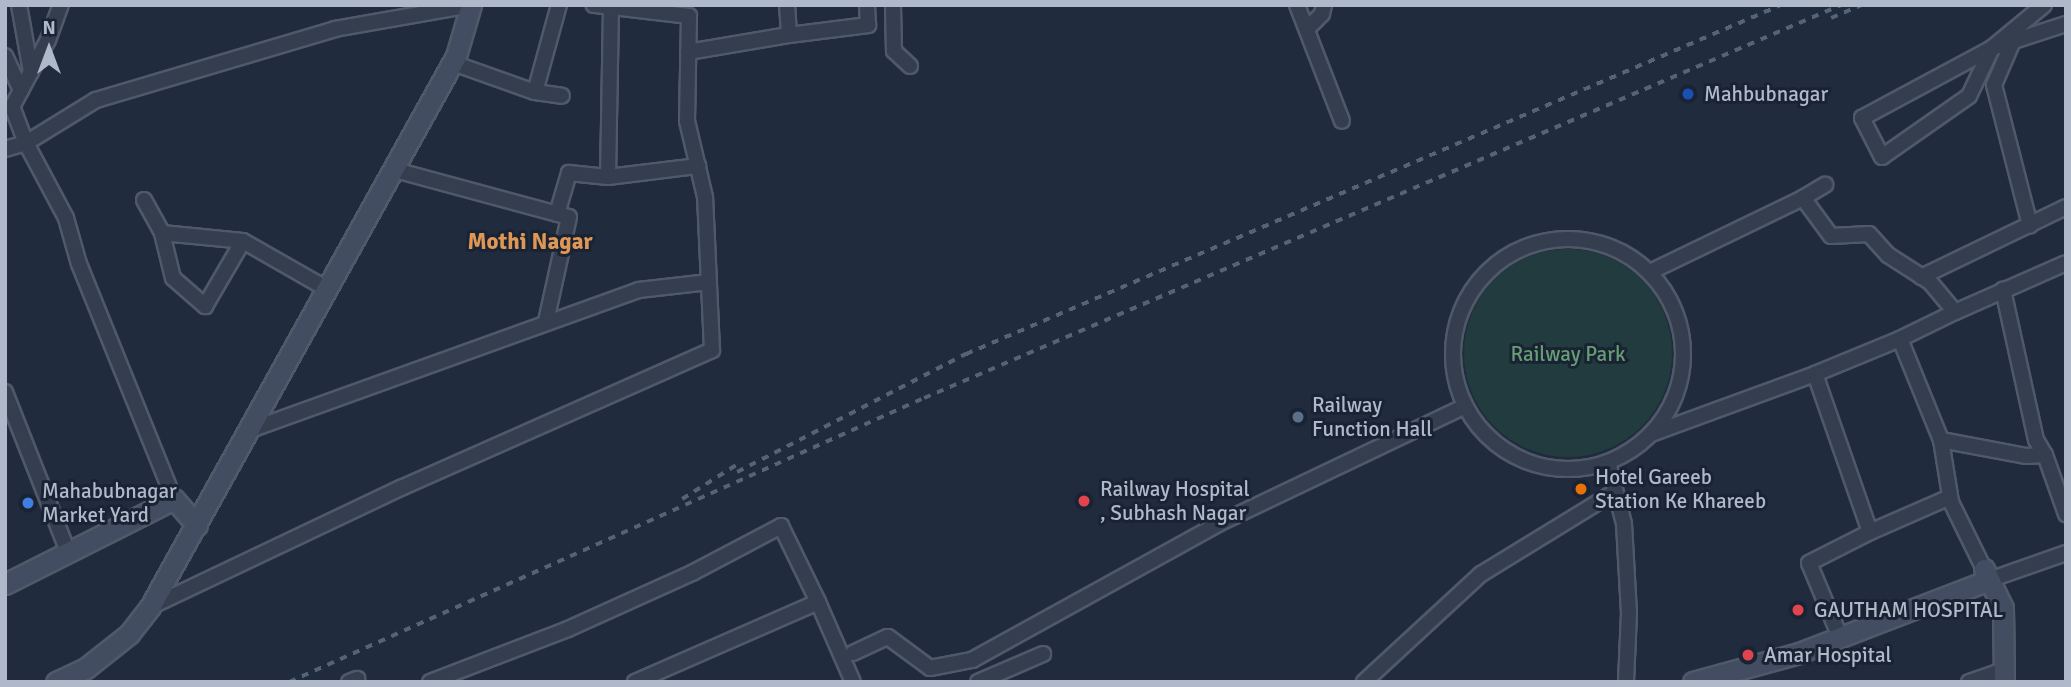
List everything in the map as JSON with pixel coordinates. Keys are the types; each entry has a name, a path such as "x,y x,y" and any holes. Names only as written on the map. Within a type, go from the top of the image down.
{"main road":[{"path":"56,682 86,667 129,634 150,607 329,290 453,62 471,5"},
{"path":"5,584 174,499 197,525"},
{"path":"1693,682 1840,637 1986,575 2003,608 2003,676"}],"street":[{"path":"19,5 31,72"},
{"path":"61,5 12,107 26,143 66,218 79,264 174,499"},
{"path":"6,147 26,143 96,100 335,29 471,5"},
{"path":"535,92 559,5"},
{"path":"150,607 403,487 712,349 705,198 687,121 689,16 594,5"},
{"path":"787,5 789,35"},
{"path":"688,52 868,25 867,5"},
{"path":"893,5 894,51 910,66"},
{"path":"1297,5 1342,121"},
{"path":"1307,29 1322,14 1324,5"},
{"path":"2044,5 1992,48 1969,96 1882,157 1862,118 1992,48 2066,24"},
{"path":"608,177 611,7"},
{"path":"2012,41 1994,85 2030,225"},
{"path":"5,56 21,90"},
{"path":"453,62 535,92 562,96"},
{"path":"557,214 569,173 608,177 698,166"},
{"path":"395,170 569,217 547,322"},
{"path":"1650,272 1825,186"},
{"path":"1803,198 1831,236 1869,234 1888,255 1921,276 1955,312"},
{"path":"144,200 162,233 173,278 205,306 243,241"},
{"path":"1921,276 2066,207"},
{"path":"162,233 243,241 329,290"},
{"path":"1651,434 1672,405 1683,371 1682,335 1671,301 1650,272 1612,247 1583,240 1535,244 1500,261 1478,281 1463,306 1453,339 1454,373 1465,406 1490,438 1525,461 1566,468 1608,462 1651,434 1815,374 1900,339 2066,263"},
{"path":"250,430 639,290 709,282"},
{"path":"2003,290 2036,440 2045,455 2066,514"},
{"path":"1900,339 1941,440 1950,497 1986,575 2066,553"},
{"path":"1815,374 1870,532"},
{"path":"5,392 68,552"},
{"path":"853,653 888,637 930,668 972,660 1218,524 1465,406"},
{"path":"1941,440 2026,456 2045,455"},
{"path":"1608,462 1613,493 1624,524 1629,613 1626,682"},
{"path":"1364,682 1481,574 1613,493"},
{"path":"1840,637 1809,562 1950,497"},
{"path":"430,682 460,677 692,573 780,526 818,602 853,682"},
{"path":"635,682 818,602"},
{"path":"978,682 1042,654"},
{"path":"673,667 680,682"},
{"path":"1969,682 2003,676"}],"green space":[{"name":"Railway Park","path":"1568,249 1608,257 1641,280 1664,313 1672,353 1664,393 1641,426 1608,449 1568,457 1528,449 1495,426 1472,393 1464,353 1472,313 1495,280 1528,257"}],"railway":[{"path":"737,472 966,354 1781,5"},
{"path":"289,682 924,398 1841,5"},
{"path":"1831,18 1862,5"},
{"path":"682,499 741,462"}],"place":[{"name":"Mahbubnagar","path":"1688,94"},
{"name":"Railway Function Hall","path":"1298,417"},
{"name":"Hotel Gareeb Station Ke Khareeb","path":"1581,489"},
{"name":"Railway Hospital , Subhash Nagar","path":"1084,501"},
{"name":"Mahabubnagar Market Yard","path":"28,503"},
{"name":"GAUTHAM HOSPITAL","path":"1798,610"},
{"name":"Amar Hospital","path":"1748,655"}],"district":[{"name":"Mothi Nagar","path":"530,242"}]}
